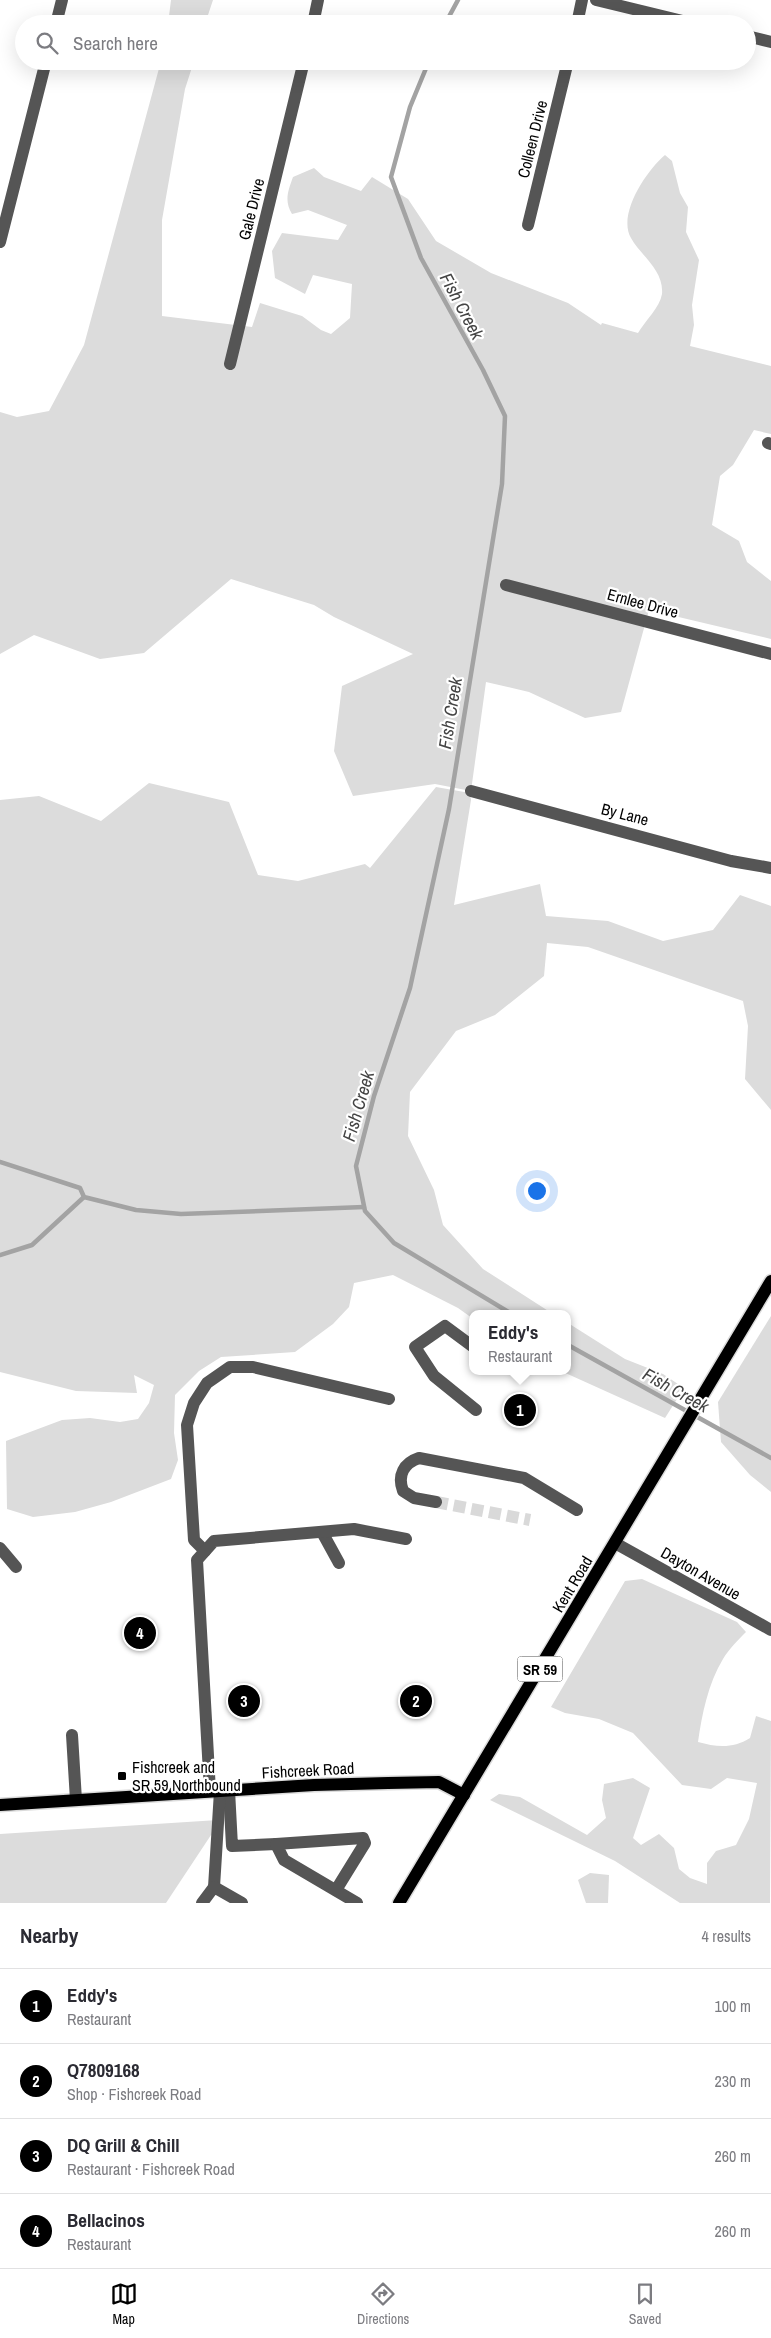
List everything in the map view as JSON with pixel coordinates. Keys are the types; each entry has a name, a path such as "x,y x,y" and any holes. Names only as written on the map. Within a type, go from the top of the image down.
{"main road":[{"name":"Kent Road","path":"399,1903 771,1281"},
{"name":"Fishcreek Road","path":"0,1805 320,1784 439,1782 464,1796"}],"street":[{"path":"58,15 62,0"},
{"path":"315,15 318,0"},
{"path":"579,15 582,0"},
{"path":"596,0 658,15"},
{"path":"756,38 771,42"},
{"path":"0,242 44,70"},
{"name":"Gale Drive","path":"230,364 302,70"},
{"name":"Colleen Drive","path":"528,225 566,70"},
{"name":"Ernlee Drive","path":"506,585 771,654"},
{"name":"By Lane","path":"471,791 708,854 771,868"},
{"path":"469,1344 445,1326 415,1347 434,1376 476,1410"},
{"path":"205,1550 194,1540 187,1425 194,1403 207,1383 230,1367 252,1367 389,1399"},
{"path":"436,1502 414,1498 403,1491 401,1476 404,1468 411,1460 419,1458 524,1478 577,1510"},
{"path":"336,1890 364,1843 363,1838 232,1846 220,1791 197,1560 214,1541 354,1529 406,1539"},
{"path":"322,1532 339,1563"},
{"name":"Dayton Avenue","path":"615,1543 771,1630"},
{"path":"0,1548 16,1567"},
{"path":"72,1735 76,1800"},
{"path":"202,1903 214,1887 220,1791"},
{"path":"276,1844 284,1860 357,1903"},
{"path":"214,1887 242,1903"}],"shaded area":[{"path":"171,0 213,0 208,15 169,15"},
{"path":"159,70 191,70 185,89 162,220 162,316 252,327 260,303 302,316 321,330 331,334 350,318 352,284 313,275 305,294 275,278 272,251 282,233 338,240 347,225 308,210 292,214 287,200 293,177 314,168 324,177 361,191 372,177 408,199 436,241 491,273 568,303 601,325 602,323 638,333 661,299 662,285 656,270 631,238 628,228 628,217 636,193 650,171 665,155 672,161 680,193 688,207 686,232 699,260 692,305 694,325 690,346 771,366 771,434 754,430 733,465 720,476 712,525 739,541 747,562 771,581 771,639 649,610 621,712 585,718 529,692 486,682 471,791 435,784 353,796 334,751 342,686 413,654 334,617 314,605 231,579 144,653 100,659 34,635 0,654 0,412 17,417 49,411 84,345"},
{"path":"149,783 229,802 258,875 298,881 365,864 370,868 436,787 470,793 471,800 454,905 540,884 546,916 608,921 663,941 713,930 740,895 771,906 771,1110 745,1079 748,1026 743,1001 588,947 547,943 544,976 495,1015 456,1031 410,1092 408,1136 434,1190 443,1225 483,1269 547,1310 469,1310 469,1316 458,1308 393,1275 354,1283 349,1307 333,1324 295,1352 221,1357 199,1371 175,1395 174,1433 178,1460 171,1479 111,1502 75,1512 33,1517 7,1509 6,1441 62,1420 90,1418 120,1422 138,1419 149,1403 154,1385 134,1375 137,1393 76,1391 0,1372 0,800 39,796 101,821"},
{"path":"771,1316 771,1492 750,1475 721,1442 718,1402"},
{"path":"571,1325 625,1359 663,1374 684,1388 665,1418 570,1375"},
{"path":"642,1579 737,1622 746,1632 725,1655 713,1679 704,1710 698,1742 724,1746 744,1742 750,1738 756,1716 771,1721 770,1903 680,1903 615,1861 490,1800 499,1794 520,1797 587,1835 606,1818 602,1800 604,1784 633,1778 650,1788 633,1838 641,1845 659,1834 674,1848 679,1869 690,1878 707,1884 707,1863 716,1851 736,1845 749,1819 757,1783 727,1778 711,1789 682,1785 633,1733 599,1719 565,1713 551,1707 625,1581"},
{"path":"218,1820 217,1834 211,1835 166,1903 0,1903 0,1834"},
{"path":"590,1873 609,1875 608,1903 586,1903 578,1880"}],"waterway":[{"name":"Fish Creek","path":"450,15 458,0"},
{"name":"Fish Creek","path":"425,70 410,107 391,177 421,258 483,370 505,416 502,484 449,809 410,988 374,1096 356,1166 365,1211 394,1243 505,1310"},
{"path":"0,1162 80,1188 84,1197 136,1210 181,1214 364,1207"},
{"path":"0,1255 32,1245 84,1197"},
{"name":"Fish Creek","path":"571,1347 771,1458"}],"tunnel":[{"path":"436,1502 530,1520"}],"place":[{"name":"Eddy's","path":"520,1410"},
{"name":"Bellacinos","path":"140,1633"},
{"name":"DQ Grill & Chill","path":"244,1701"},
{"name":"Q7809168","path":"416,1701"},
{"name":"Fishcreek and SR 59 Northbound","path":"122,1776"}]}
